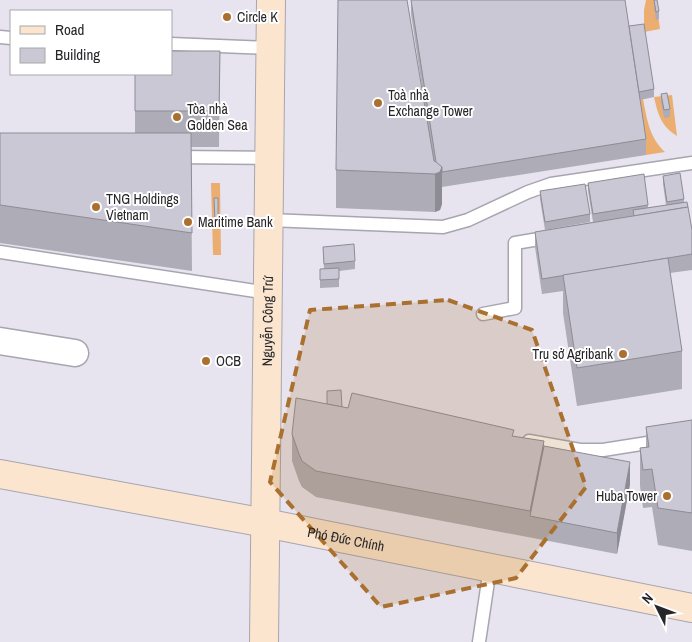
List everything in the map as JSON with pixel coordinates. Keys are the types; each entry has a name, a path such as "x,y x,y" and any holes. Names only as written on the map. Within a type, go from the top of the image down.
{"street":[{"name":"Nguyễn Công Trứ","path":"264,642 271,0"},
{"path":"0,341 75,353"},
{"name":"Phó Đức Chính","path":"0,474 265,523 692,608"}],"lane":[{"path":"172,44 270,48"},
{"path":"160,157 269,158"},
{"path":"269,220 444,227 468,220 528,192 551,184 692,163"},
{"path":"483,314 515,308 515,243 564,235"},
{"path":"0,252 268,293"},
{"path":"521,440 580,450 603,450 692,436"},
{"path":"479,642 490,568"}],"highlighted area":[{"path":"448,300 532,330 586,487 516,578 381,607 270,482 310,310"}],"shaded area":[{"path":"646,0 656,0 660,29 644,32"},
{"path":"672,95 677,136 661,120 654,97"},
{"path":"643,99 652,134 665,152 646,155 638,100"},
{"path":"211,183 220,183 221,255 213,255"}],"building":[{"name":"Toà nhà Exchange Tower","path":"338,0 407,0 434,161 442,167 440,172 435,174 336,170"},
{"path":"411,0 625,0 646,139 442,172 442,167 436,162"},
{"path":"654,0 657,0 659,11 656,12"},
{"path":"644,24 654,89 639,92 629,26"},
{"path":"172,51 220,51 219,111 135,111 135,75 172,75"},
{"path":"667,93 670,109 664,110 661,94"},
{"path":"0,133 191,133 192,233 0,205"},
{"path":"680,173 684,199 667,202 663,176"},
{"path":"644,174 648,205 593,214 588,183"},
{"path":"585,184 590,214 545,222 540,191"},
{"path":"214,198 218,198 218,221 215,221"},
{"path":"687,202 688,207 634,216 633,210"},
{"path":"688,207 692,230 692,254 542,279 535,232"},
{"path":"354,244 355,261 324,264 323,247"},
{"path":"668,258 682,351 577,368 563,275"},
{"path":"339,268 339,279 320,280 320,269"},
{"path":"341,390 342,407 327,404 327,391"},
{"path":"352,393 514,430 512,436 544,441 530,511 316,471 302,461 292,434 296,398 348,408"},
{"path":"692,420 692,513 658,508 652,469 643,470 640,448 649,447 646,427"},
{"path":"544,446 630,462 617,533 530,516"}],"place":[{"name":"Circle K","path":"227,17"},
{"name":"Toà nhà Exchange Tower","path":"378,103"},
{"name":"Tòa nhà Golden Sea","path":"177,117"},
{"name":"TNG Holdings Vietnam","path":"96,207"},
{"name":"Maritime Bank","path":"188,222"},
{"name":"Trụ sở Agribank","path":"623,354"},
{"name":"OCB","path":"206,361"},
{"name":"Huba Tower","path":"667,496"}]}
